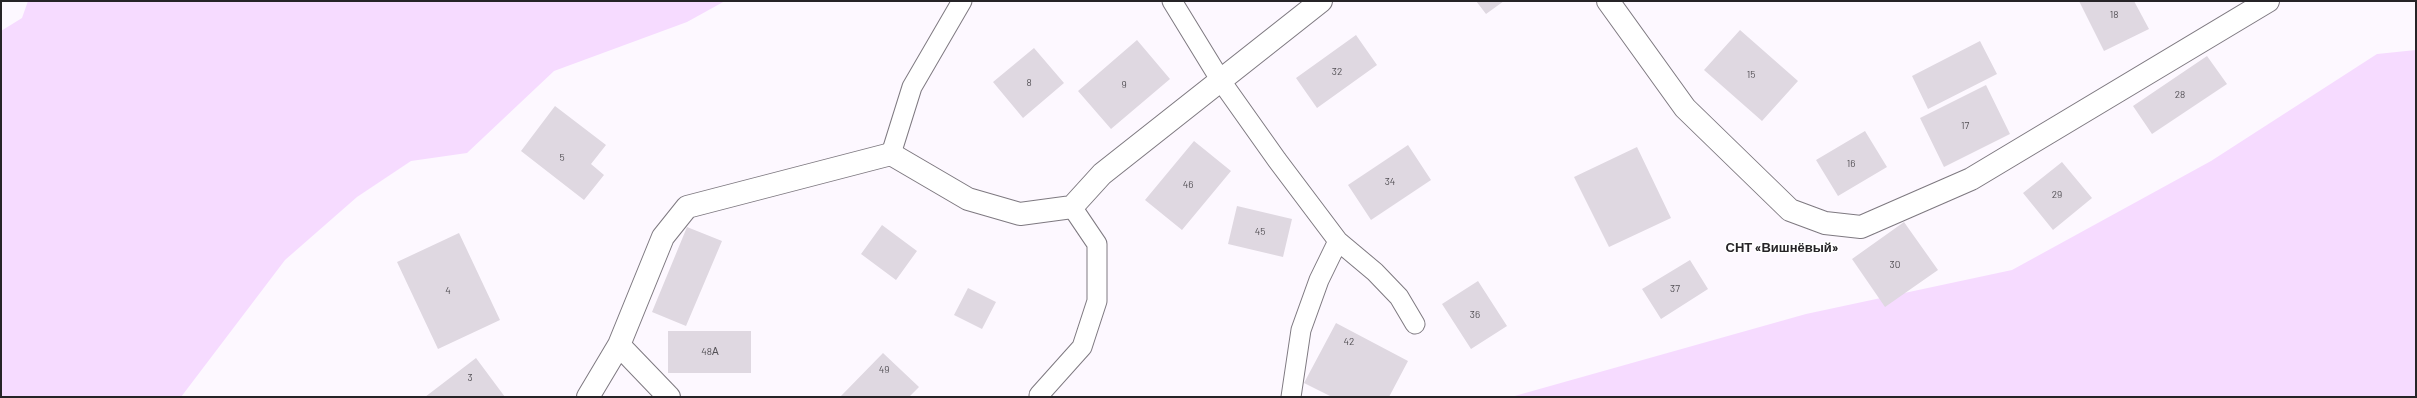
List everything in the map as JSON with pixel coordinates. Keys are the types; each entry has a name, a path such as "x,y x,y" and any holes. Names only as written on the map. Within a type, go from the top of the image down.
{"street":[{"path":"588,397 619,344 663,237 687,207 891,154 968,199 1020,214 1072,207 1102,174 1222,81 1321,1"},
{"path":"1608,1 1685,108 1790,210 1825,224 1861,227 1971,179 2268,1"},
{"path":"619,344 669,397"}],"lane":[{"path":"891,154 912,87 962,1"},
{"path":"1172,1 1222,81 1277,160 1338,241 1375,272 1399,297 1415,324"},
{"path":"1039,395 1082,347 1096,301 1097,244 1072,207"},
{"path":"1291,397 1301,330 1319,280 1338,241"}],"shaded area":[{"path":"28,1 725,1 687,22 554,71 467,153 411,161 357,197 285,260 181,397 1,397 1,31 22,18"},
{"path":"2416,50 2416,397 1511,397 1806,314 2012,270 2211,161 2377,54"}],"building":[{"path":"1476,1 1504,1 1486,14"},
{"path":"2079,1 2134,1 2149,29 2104,51"},
{"path":"1740,30 1798,81 1762,121 1704,70"},
{"path":"1356,35 1377,65 1317,108 1296,78"},
{"path":"1137,40 1170,79 1111,129 1078,91"},
{"path":"1980,41 1997,74 1928,109 1912,76"},
{"path":"1034,48 1064,83 1023,118 993,82"},
{"path":"2207,56 2227,84 2152,134 2133,106"},
{"path":"1986,85 2010,134 1944,167 1920,118"},
{"path":"555,106 606,145 591,164 604,175 584,200 521,151"},
{"path":"1865,131 1887,167 1838,196 1816,160"},
{"path":"1194,141 1231,171 1182,230 1145,200"},
{"path":"1408,145 1431,180 1371,220 1348,185"},
{"path":"1637,147 1671,218 1609,247 1574,177"},
{"path":"2062,162 2092,198 2053,230 2023,193"},
{"path":"1237,206 1292,219 1283,257 1228,244"},
{"path":"1904,222 1938,270 1885,307 1852,259"},
{"path":"882,225 917,251 896,280 861,254"},
{"path":"687,227 722,241 686,326 652,312"},
{"path":"459,233 500,320 438,349 397,262"},
{"path":"1690,260 1708,289 1661,319 1642,289"},
{"path":"1478,281 1507,326 1471,349 1442,304"},
{"path":"968,288 996,302 982,329 954,315"},
{"path":"1336,323 1408,361 1389,397 1332,397 1304,383"},
{"path":"668,331 751,331 751,373 668,373"},
{"path":"883,353 919,387 909,397 840,397"},
{"path":"476,358 505,397 425,397"}],"district":[{"name":"СНТ «Вишнёвый»","path":"1782,248"}]}
